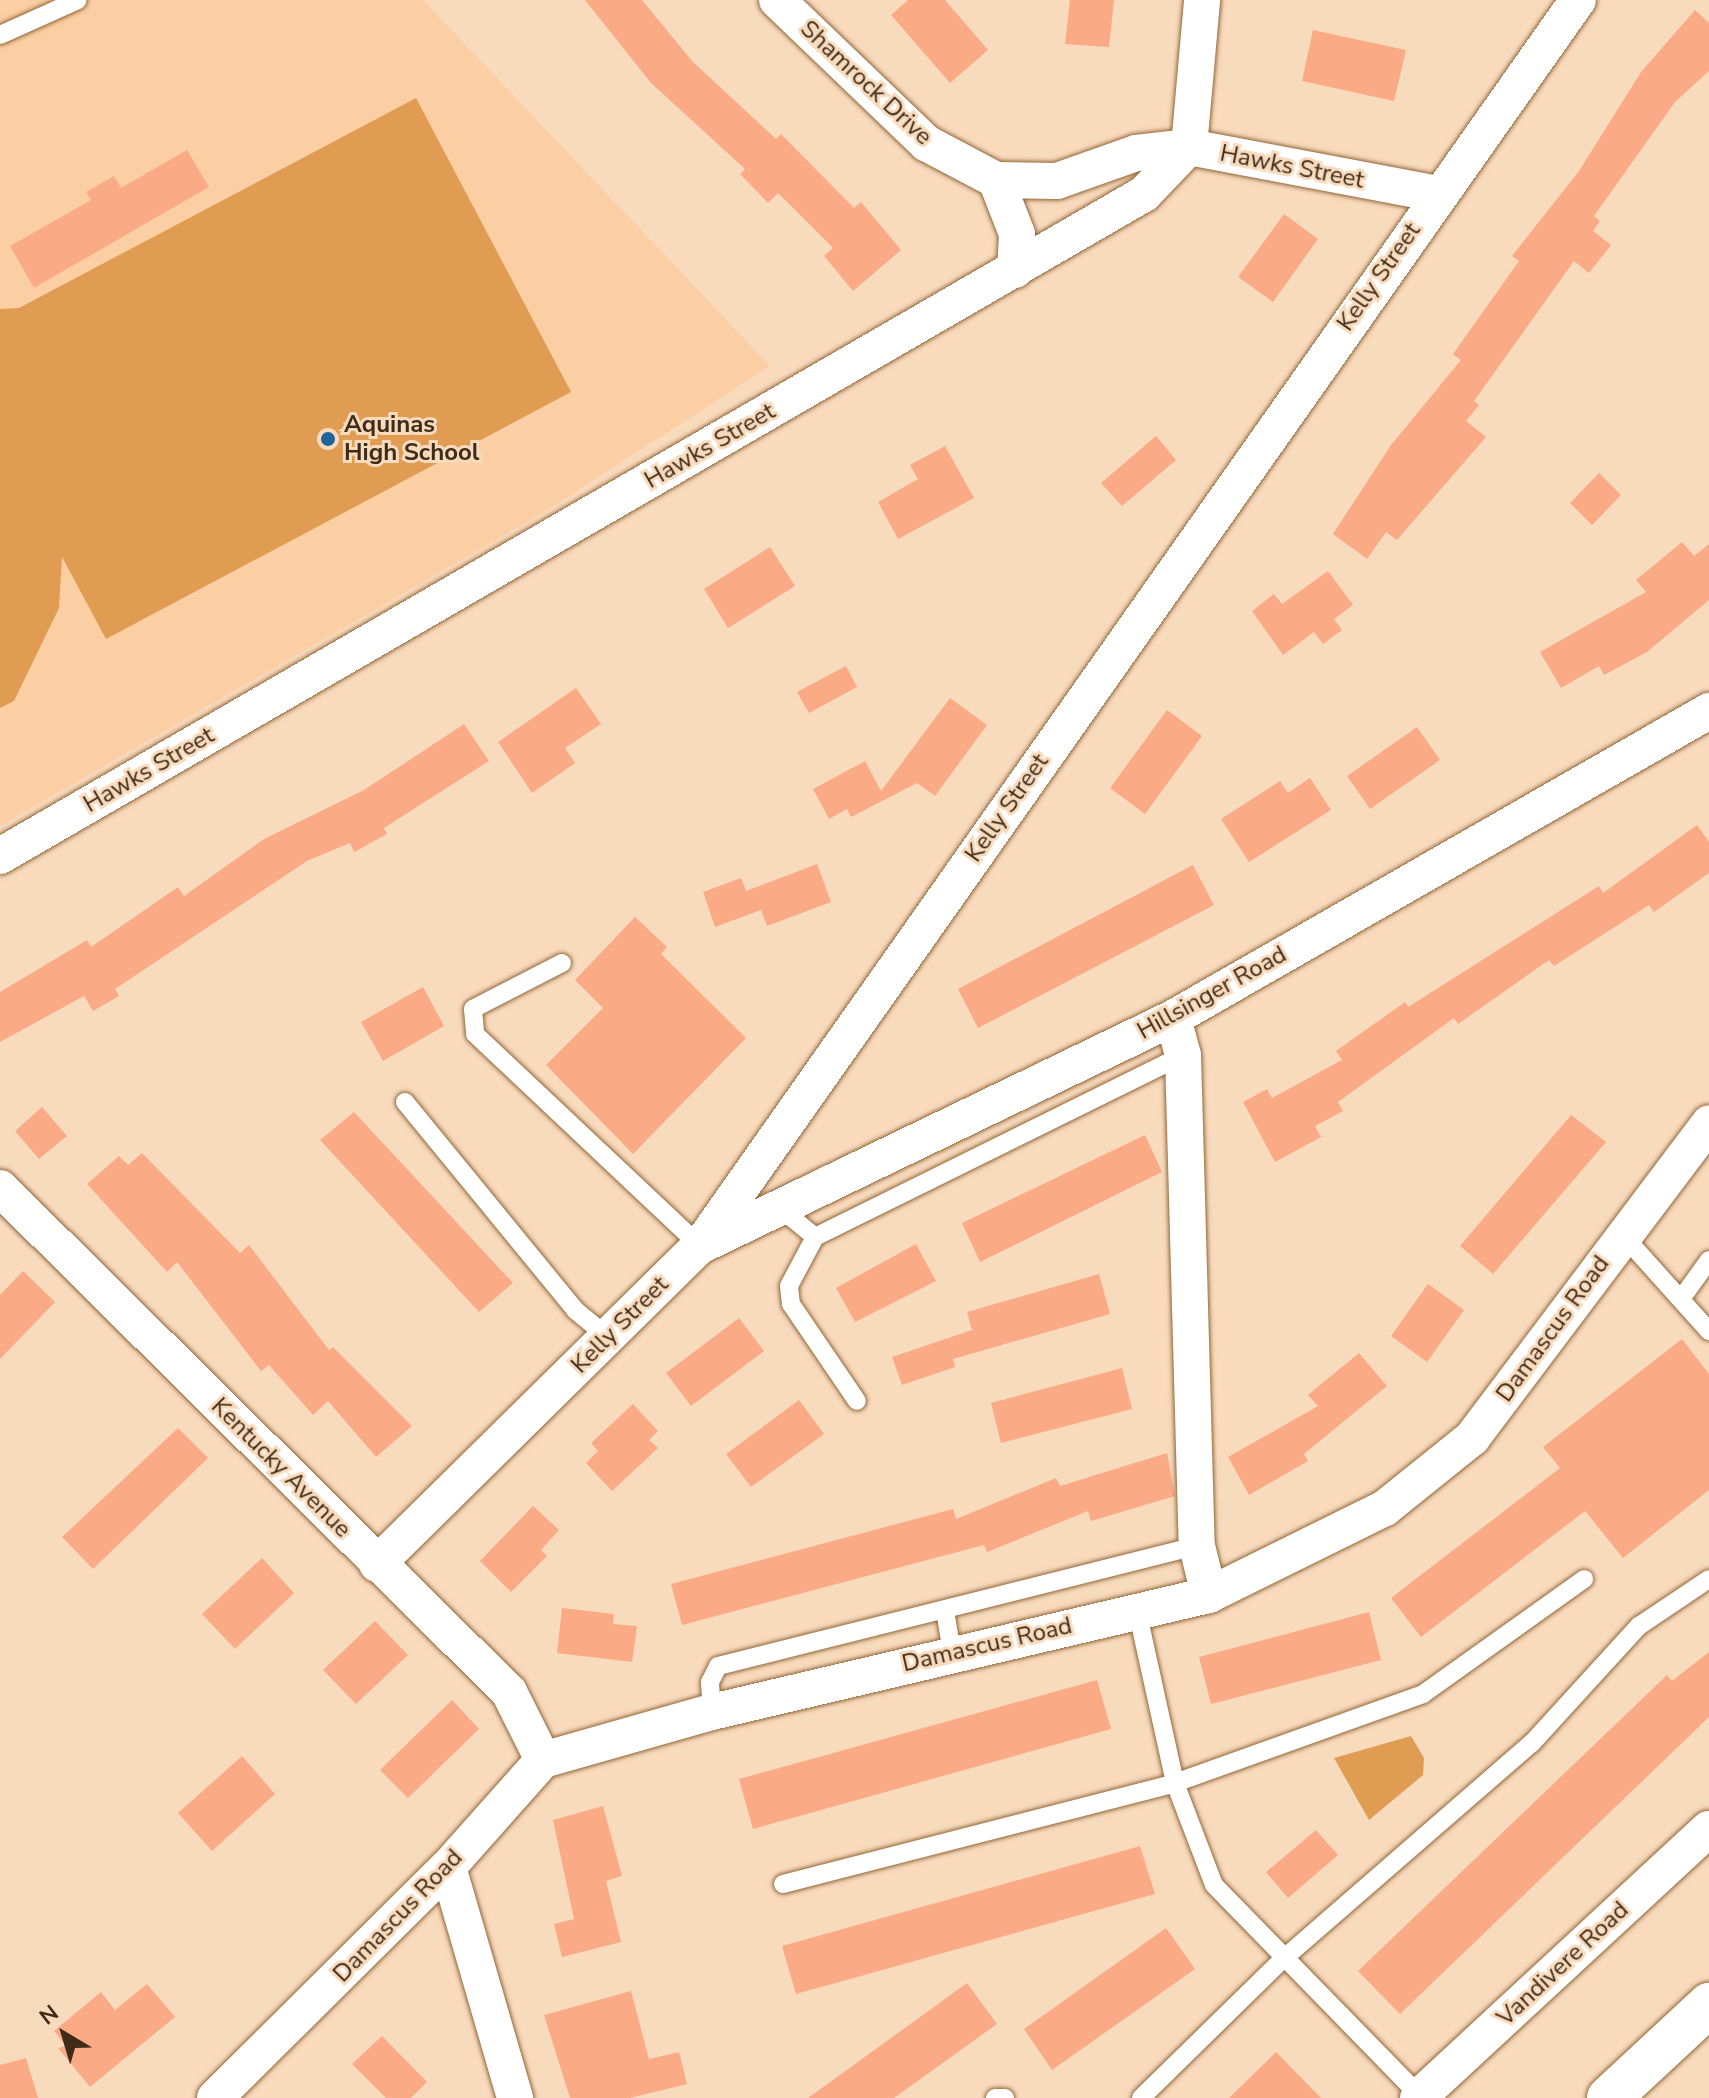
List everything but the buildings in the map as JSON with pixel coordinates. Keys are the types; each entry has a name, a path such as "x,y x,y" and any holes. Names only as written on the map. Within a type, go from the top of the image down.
{"street":[{"name":"Shamrock Drive","path":"777,0 926,143 996,180 1057,181 1136,153 1189,147"},
{"path":"1189,147 1202,0"},
{"name":"Kelly Street","path":"377,1564 700,1246 1437,194 1578,0"},
{"name":"Hawks Street","path":"0,856 1144,194 1189,147 1437,194"},
{"path":"996,180 1017,234 1015,270"},
{"name":"Hillsinger Road","path":"700,1246 1173,1018 1709,711"},
{"path":"1173,1018 1183,1055 1197,1546 1209,1595"},
{"name":"Damascus Road","path":"215,2098 448,1867 543,1760 712,1712 952,1653 1209,1595 1385,1508 1432,1474 1472,1438 1541,1354 1621,1233 1709,1123"},
{"name":"Kentucky Avenue","path":"0,1188 509,1692 543,1760"},
{"name":"Vandivere Road","path":"1419,2097 1709,1829"},
{"path":"448,1867 515,2098"},
{"path":"1609,2098 1709,2005"}],"lane":[{"path":"0,35 78,0"},
{"path":"562,963 473,1009 475,1034 700,1246"},
{"path":"857,1401 791,1304 789,1286 815,1237 1183,1055"},
{"path":"405,1102 575,1310 608,1337"},
{"path":"780,1208 815,1237"},
{"path":"1621,1233 1709,1331"},
{"path":"1681,1299 1709,1260"},
{"path":"712,1712 710,1682 718,1666 1197,1546"},
{"path":"783,1884 1175,1783 1423,1694 1584,1579"},
{"path":"1141,2098 1282,1960 1532,1743 1639,1626 1709,1579"},
{"path":"945,1610 952,1653"},
{"path":"1137,1610 1175,1783 1214,1885 1282,1960 1419,2097"},
{"path":"995,2098 1005,2098"}],"shaded area":[{"name":"Aquinas High School","path":"0,0 423,0 770,366 544,512 0,826"},
{"path":"416,98 571,392 106,639 62,557 59,608 14,701 0,708 0,309 19,308"},
{"path":"1411,1736 1424,1758 1423,1775 1369,1820 1334,1758"}],"place":[{"name":"Aquinas High School","path":"328,439"}]}
